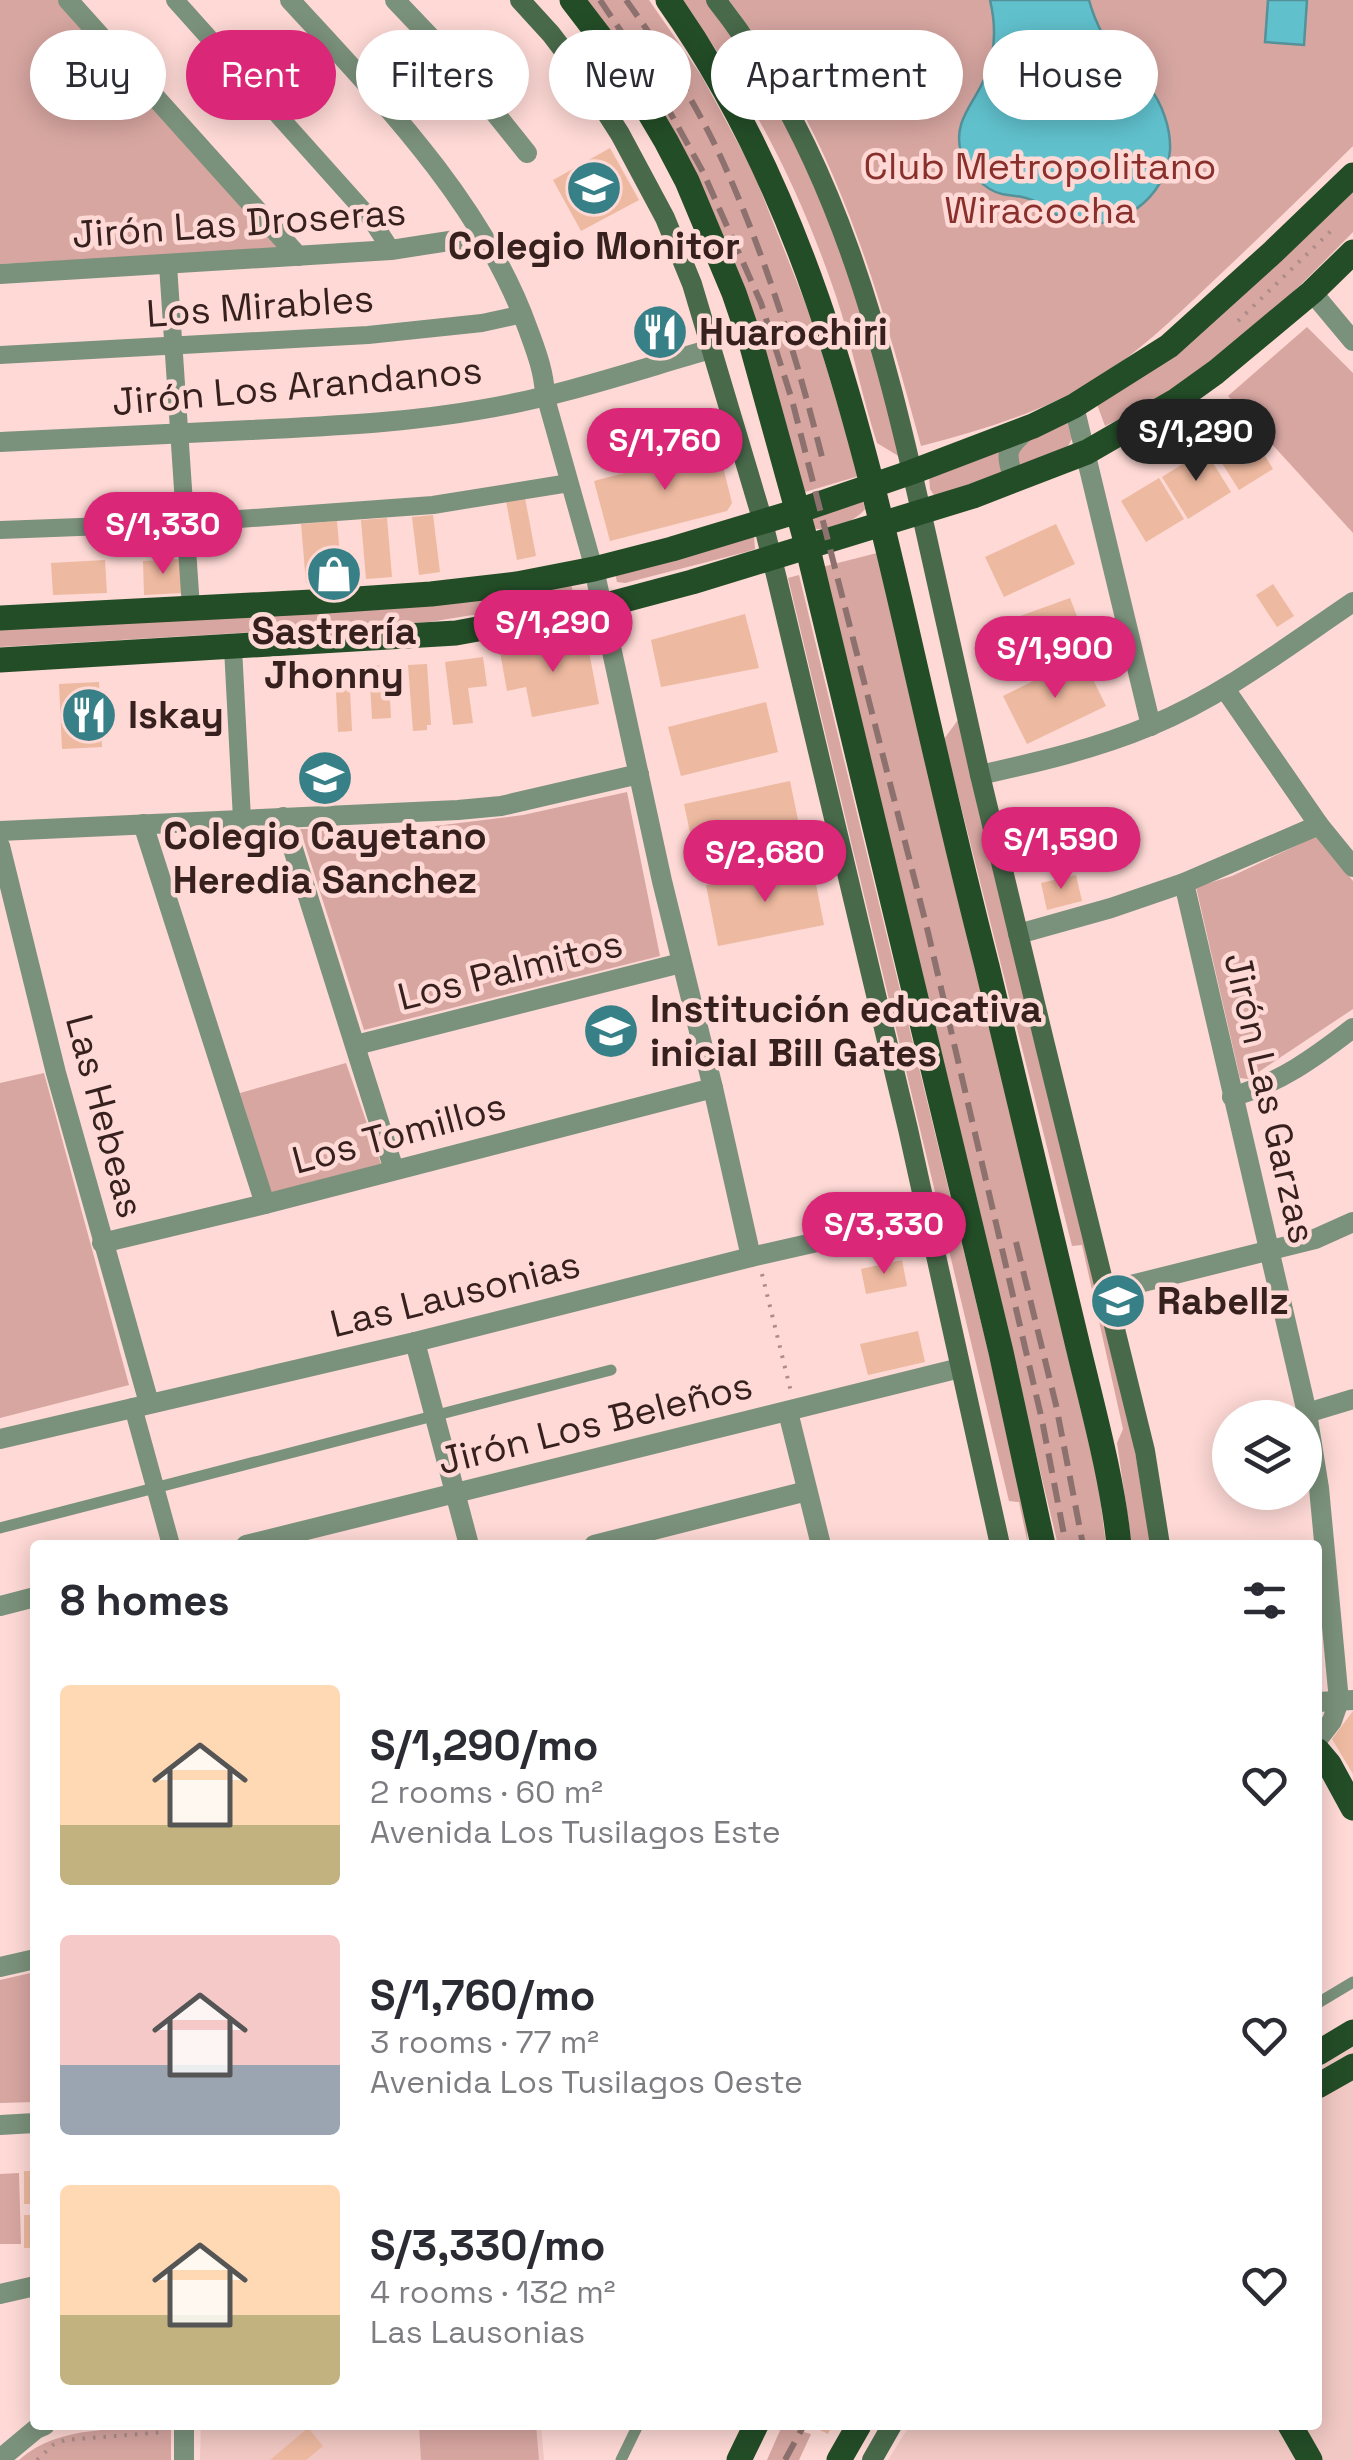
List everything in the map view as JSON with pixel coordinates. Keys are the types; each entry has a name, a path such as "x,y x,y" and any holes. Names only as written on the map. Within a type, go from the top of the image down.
{"main road":[{"path":"520,0 583,76 620,134 665,218 712,348 772,556 999,1540"},
{"path":"572,0 618,60 687,181 734,293 760,377 807,545 1001,1352 1042,1540"},
{"path":"668,0 738,112 804,257 832,341 882,522 1039,1176 1109,1480 1117,1540"},
{"path":"716,0 788,110 829,199 868,307 894,396 980,775 1145,1451 1159,1540"},
{"path":"0,618 312,602 516,584 594,569 798,511 1033,426 1074,406 1170,346 1353,175"},
{"path":"0,660 456,633 602,606 692,582 1014,481 1086,452 1176,400 1255,342 1353,252"},
{"path":"1322,1756 1353,1808"},
{"path":"1322,2051 1353,2032"},
{"path":"1322,2084 1353,2066"},
{"path":"739,2460 754,2430"},
{"path":"839,2460 855,2430"},
{"path":"872,2460 889,2430"},
{"path":"1293,2430 1310,2460"}],"street":[{"path":"68,0 298,256"},
{"path":"175,0 371,219 391,250"},
{"path":"396,0 454,62 527,153"},
{"path":"294,2 455,192 507,280 522,314 544,374 544,395 594,569 681,963 754,1256"},
{"name":"Jirón Las Droseras","path":"0,274 391,250 482,236"},
{"path":"168,266 191,608"},
{"path":"1312,292 1353,341"},
{"name":"Los Mirables","path":"0,355 368,335 482,323 522,314"},
{"name":"Jirón Los Arandanos","path":"0,442 380,423 486,409 712,348"},
{"path":"1074,406 1152,726"},
{"path":"1014,481 1008,448 1033,426"},
{"path":"0,530 185,523 434,505 569,483"},
{"path":"980,775 1068,755 1152,726 1225,689 1353,602"},
{"path":"233,648 242,819"},
{"path":"1225,689 1318,824 1353,867"},
{"path":"0,830 458,810 501,806 639,774"},
{"path":"284,817 394,1170"},
{"path":"143,824 265,1204"},
{"path":"1018,934 1184,883 1318,824"},
{"name":"Las Hebeas","path":"0,846 140,1405"},
{"name":"Jirón Las Garzas","path":"1184,883 1304,1400"},
{"name":"Los Palmitos","path":"356,1044 681,963"},
{"path":"1232,1097 1288,1075 1353,1028"},
{"name":"Los Tomillos","path":"102,1243 713,1088"},
{"name":"Las Lausonias","path":"0,1439 927,1217"},
{"path":"1107,1290 1315,1239 1353,1222"},
{"path":"415,1342 468,1540"},
{"name":"Jirón Los Beleños","path":"266,1540 960,1368"},
{"path":"1322,1408 1353,1399"},
{"path":"140,1405 154,1488 170,1540"},
{"path":"792,1411 820,1540"},
{"path":"613,1540 807,1490"},
{"name":"Jirón Las Garzas","path":"1321,1510 1336,1701 1332,1721 1322,1734"},
{"path":"0,1606 30,1598"},
{"path":"0,1966 30,1960"},
{"path":"0,2125 30,2123"},
{"path":"0,2294 30,2287"},
{"path":"0,2459 35,2430"},
{"path":"176,2430 184,2460"}],"lane":[{"path":"0,1528 611,1370"},
{"path":"1322,2001 1353,1982"},
{"path":"621,2460 636,2430"}],"path":[{"path":"754,1256 792,1411"},
{"path":"37,2460 65,2440 158,2430"}],"shaded area":[{"path":"1353,2039 1353,2460 888,2460 907,2430 1322,2430 1322,2057"},
{"path":"201,2430 541,2430 544,2460 200,2460"}],"green space":[{"path":"0,0 58,0 85,30 30,30 30,120 166,120 282,249 0,264"},
{"path":"586,0 649,0 670,30 602,30"},
{"path":"680,0 709,0 729,30 711,30 711,43"},
{"name":"Club Metropolitano Wiracocha","path":"729,0 1353,0 1353,146 1182,310 1108,371 1030,412 921,446 854,227 806,120 963,120 963,30 750,30"},
{"path":"691,61 711,93 711,120 725,120 752,169 812,320 859,476 805,492 746,294 651,120 691,120"},
{"path":"758,120 783,120 817,189 864,318 900,457 877,443 822,256"},
{"path":"1353,187 1353,232 1284,300 1200,373 1105,426 1095,399"},
{"path":"1307,327 1353,373 1353,533 1228,396"},
{"path":"1068,422 1073,437 1068,446 1017,469 935,497 930,489 929,476"},
{"path":"862,498 865,509 855,518 832,527 810,528 811,514"},
{"path":"754,536 755,549 617,582 615,573"},
{"path":"877,553 1098,1482 1105,1540 1057,1540 822,567"},
{"path":"799,575 1025,1503 1028,1540 1019,1502 1009,1501 788,578"},
{"path":"571,584 572,599 429,622 0,647 0,626"},
{"path":"958,720 1130,1423 1150,1540 1131,1540 1117,1443 1123,1429 1082,1245 1072,1246 944,739"},
{"path":"627,792 660,956 364,1030 300,829 427,827 523,815"},
{"path":"1317,836 1353,881 1353,1009 1248,1079 1240,1078 1196,887 1232,876"},
{"path":"346,1063 381,1164 271,1193 240,1093"},
{"path":"44,1073 129,1385 0,1418 0,1083"},
{"path":"30,1973 30,2102 0,2103 0,1980"},
{"path":"19,2173 21,2244 0,2244 0,2174"},
{"path":"171,2430 171,2460 19,2460 53,2440 91,2431"},
{"path":"419,2430 536,2430 539,2460 421,2460"},
{"path":"780,2430 811,2434 799,2460 767,2460"}],"water":[{"path":"990,0 1089,0 1101,30 994,30"},
{"path":"1268,0 1307,0 1304,45 1265,42"},
{"path":"982,85 983,120 1158,120 1158,102 1170,142 1167,167 1160,183 1150,197 1122,217 1089,224 1061,218 1032,200 995,192 971,172 959,141 962,121"}],"building":[{"path":"610,148 639,200 581,231 553,180"},
{"path":"1248,428 1273,469 1239,490 1213,449"},
{"path":"717,443 732,503 727,511 610,541 594,481 643,468 642,462"},
{"path":"1205,450 1231,492 1188,519 1162,477"},
{"path":"1159,478 1184,519 1146,542 1121,501"},
{"path":"525,498 536,556 517,560 506,501"},
{"path":"433,515 440,572 419,575 412,517"},
{"path":"387,518 392,577 366,579 361,520"},
{"path":"337,521 342,580 306,583 301,524"},
{"path":"1056,524 1075,564 1004,597 985,557"},
{"path":"182,559 184,593 144,595 143,561"},
{"path":"105,560 107,593 53,595 51,563"},
{"path":"1273,584 1294,616 1277,627 1256,595"},
{"path":"1070,598 1086,640 1006,670 990,627"},
{"path":"745,614 759,668 661,687 651,640"},
{"path":"586,636 599,704 532,717 526,687 507,691 500,652"},
{"path":"483,657 487,686 468,688 473,723 453,725 445,662"},
{"path":"1082,657 1106,706 1027,744 1003,696"},
{"path":"427,664 431,725 427,725 427,730 413,731 408,665"},
{"path":"388,665 391,718 372,719 369,666"},
{"path":"349,670 352,731 338,732 335,671"},
{"path":"99,682 102,747 62,749 59,684"},
{"path":"766,702 778,752 681,776 668,727"},
{"path":"790,781 802,839 696,861 684,804"},
{"path":"812,864 824,925 718,946 706,885"},
{"path":"1076,875 1082,901 1047,910 1041,883"},
{"path":"902,1260 907,1286 866,1294 861,1269"},
{"path":"918,1331 925,1362 868,1375 860,1344"},
{"path":"1353,1711 1353,1774 1332,1739"},
{"path":"24,2171 30,2171 30,2204 24,2204"},
{"path":"24,2215 30,2215 30,2248 24,2248"},
{"path":"306,2430 323,2446 306,2460 270,2460"}],"railway":[{"path":"600,0 645,67 703,172 761,303 792,400 927,928 1042,1420 1065,1540"},
{"path":"626,0 681,83 727,171 781,314 823,461"},
{"path":"1016,1242 1056,1405 1082,1540"},
{"path":"785,2460 801,2430"}],"place":[{"name":"Colegio Monitor","path":"594,188"},
{"name":"Huarochiri","path":"660,332"},
{"name":"Sastrería Jhonny","path":"334,574"},
{"name":"Iskay","path":"89,715"},
{"name":"Colegio Cayetano Heredia Sanchez","path":"325,778"},
{"name":"Institución educativa inicial Bill Gates","path":"611,1031"},
{"name":"Rabellz","path":"1118,1301"}]}
